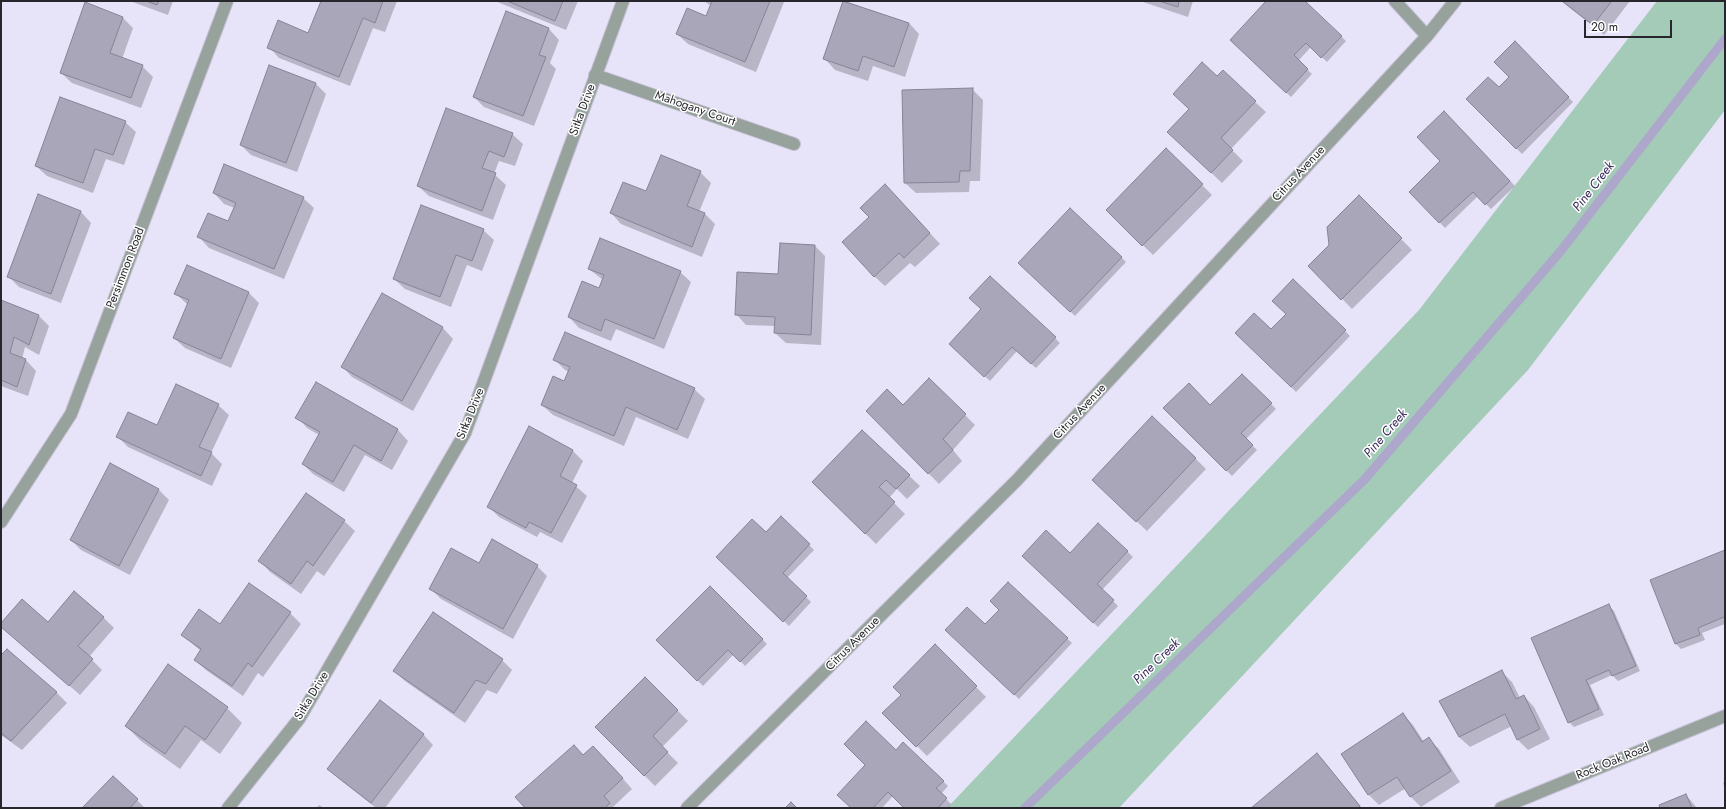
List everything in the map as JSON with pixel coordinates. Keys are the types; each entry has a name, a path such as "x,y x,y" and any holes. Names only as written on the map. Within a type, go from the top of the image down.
{"street":[{"name":"Persimmon Road","path":"1,522 71,414 227,1"},
{"name":"Sitka Drive","path":"228,808 298,719 465,433 623,1"},
{"path":"1395,1 1427,36"},
{"name":"Citrus Avenue","path":"687,808 1017,480 1427,36 1455,1"},
{"name":"Mahogany Court","path":"595,75 794,144"},
{"name":"Rock Oak Road","path":"1501,808 1725,716"}],"green space":[{"path":"1657,1 1725,1 1725,110 1528,370 1119,808 947,808 1419,310"}],"building":[{"path":"146,1 159,1 157,5"},
{"path":"321,1 383,1 375,23 363,18 339,77 267,48 278,20 308,33"},
{"path":"507,1 563,1 555,21"},
{"path":"712,1 770,1 745,62 676,34 687,8 706,16"},
{"path":"843,1 909,23 894,67 863,56 858,71 823,59"},
{"path":"1159,1 1179,1 1178,7"},
{"path":"1266,1 1305,1 1342,36 1321,58 1306,43 1294,55 1308,69 1286,93 1230,40"},
{"path":"1562,1 1612,1 1593,25"},
{"path":"85,2 123,17 110,53 143,65 131,98 60,73"},
{"path":"506,11 549,28 539,55 546,57 523,116 473,97"},
{"path":"1515,41 1569,97 1516,149 1466,99 1488,77 1499,87 1509,77 1494,62"},
{"path":"1202,62 1217,76 1223,70 1256,101 1221,138 1233,150 1211,173 1167,132 1189,109 1173,94"},
{"path":"269,65 316,83 286,163 240,145"},
{"path":"973,88 970,171 960,171 959,182 904,183 902,90"},
{"path":"60,97 126,121 113,155 95,149 83,183 35,166"},
{"path":"446,108 513,133 504,157 489,151 482,168 496,173 482,211 417,186"},
{"path":"1444,111 1510,181 1485,205 1473,192 1439,223 1409,192 1440,161 1417,137"},
{"path":"1166,148 1203,184 1142,246 1106,210"},
{"path":"661,155 701,171 687,206 705,213 692,247 610,213 623,182 646,191"},
{"path":"224,164 304,197 274,269 197,237 208,213 228,221 236,203 213,193"},
{"path":"885,184 930,233 904,258 899,253 874,277 842,242 869,217 860,208"},
{"path":"38,194 81,211 51,294 7,277"},
{"path":"1359,195 1402,238 1341,300 1308,266 1329,245 1327,227"},
{"path":"421,205 484,229 472,261 456,255 440,297 393,279"},
{"path":"1070,208 1122,257 1070,312 1018,263"},
{"path":"600,238 681,271 654,339 605,319 601,331 568,317 582,281 599,288 604,275 588,269"},
{"path":"780,243 815,245 811,335 774,333 775,317 735,315 737,272 778,274"},
{"path":"187,265 249,292 221,359 173,338 189,300 174,294"},
{"path":"990,276 1056,337 1031,364 1012,347 984,377 949,344 981,309 969,298"},
{"path":"1293,279 1346,330 1291,387 1235,333 1254,313 1271,329 1286,314 1272,301"},
{"path":"382,293 443,327 402,401 341,367"},
{"path":"1,300 39,315 29,345 14,337 10,353 26,359 17,387 1,380"},
{"path":"565,332 695,388 677,430 626,407 614,436 541,405 553,376 564,381 570,367 553,360"},
{"path":"1242,374 1272,403 1241,433 1253,445 1226,471 1163,408 1189,383 1210,405"},
{"path":"929,378 966,414 943,439 953,450 928,474 866,411 887,389 903,405"},
{"path":"316,382 398,429 381,461 354,445 333,482 302,464 320,432 295,418"},
{"path":"176,384 219,404 199,447 212,452 201,476 116,437 128,412 157,425"},
{"path":"1152,416 1196,458 1136,522 1092,480"},
{"path":"529,426 573,450 560,476 577,485 551,533 529,522 526,528 487,507"},
{"path":"862,430 910,475 896,489 886,480 879,487 895,502 865,534 812,482"},
{"path":"110,463 159,489 119,566 70,540"},
{"path":"306,493 345,520 313,566 307,561 291,584 258,561"},
{"path":"781,516 810,544 783,573 807,596 783,622 716,557 752,519 766,532"},
{"path":"1098,523 1128,551 1097,584 1114,600 1093,623 1022,556 1046,530 1070,553"},
{"path":"492,539 538,565 503,629 429,589 451,548 479,563"},
{"path":"1725,550 1725,618 1724,617 1698,628 1700,635 1675,644 1650,580"},
{"path":"1008,582 1068,638 1014,695 945,630 967,607 985,624 999,610 990,601"},
{"path":"249,583 291,612 252,667 248,663 232,686 194,660 201,649 181,635 199,609 220,624"},
{"path":"710,586 763,639 740,662 728,650 697,681 656,640"},
{"path":"74,591 104,617 78,646 93,659 69,686 1,627 1,623 22,599 48,622"},
{"path":"1609,604 1636,666 1612,676 1609,670 1586,680 1599,709 1568,723 1531,638"},
{"path":"433,612 503,659 486,684 476,680 454,713 393,671"},
{"path":"935,644 977,686 916,747 882,713 901,695 893,687"},
{"path":"7,649 57,692 11,741 1,733 1,655"},
{"path":"168,664 228,707 205,740 185,726 165,754 125,726"},
{"path":"1502,670 1516,699 1524,695 1540,729 1517,740 1505,714 1459,737 1439,701"},
{"path":"645,677 678,710 653,736 668,752 644,776 595,727"},
{"path":"380,700 424,734 371,803 327,769"},
{"path":"1403,713 1422,742 1429,737 1451,771 1410,797 1397,777 1368,795 1341,754"},
{"path":"866,721 896,750 903,742 944,781 936,788 947,798 938,808 904,808 888,792 873,808 851,808 837,795 865,765 844,744"},
{"path":"574,745 583,755 593,746 623,778 604,796 610,803 605,808 525,808 515,797"},
{"path":"1317,753 1360,806 1357,808 1251,808"},
{"path":"113,776 138,799 130,808 82,808"},
{"path":"1686,794 1692,808 1660,808 1659,805"},
{"path":"791,802 797,808 785,808"}],"waterway":[{"name":"Pine Creek","path":"1025,808 1365,479 1560,252 1725,39"}]}
